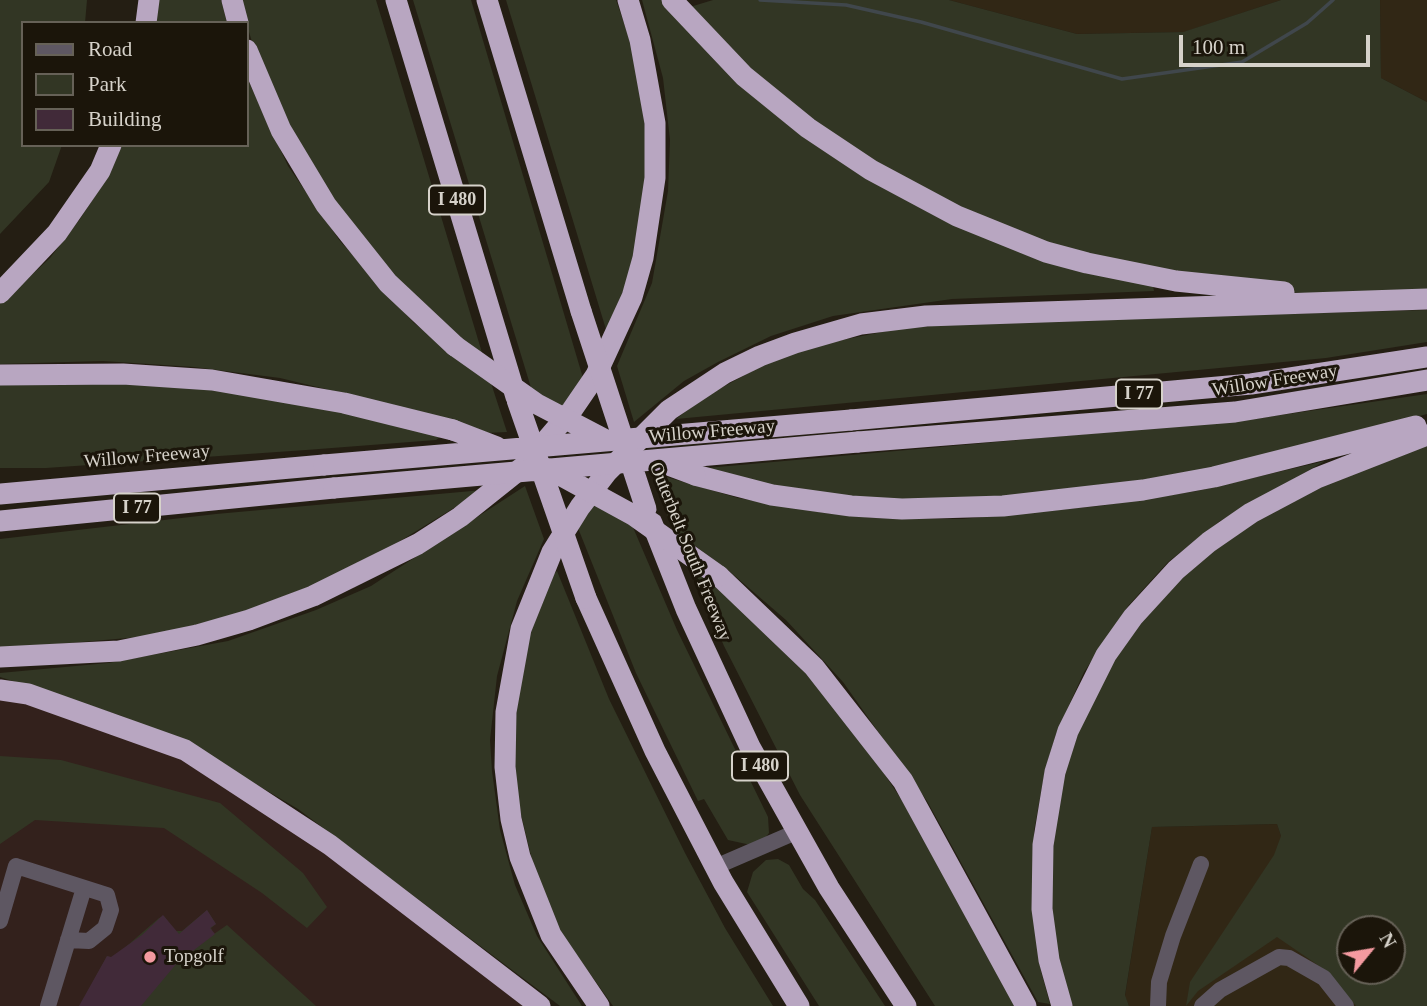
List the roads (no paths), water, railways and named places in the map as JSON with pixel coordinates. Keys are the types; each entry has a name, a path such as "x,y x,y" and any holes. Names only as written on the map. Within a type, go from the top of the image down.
{"highway":[{"path":"146,21 149,0"},
{"path":"232,0 237,21"},
{"name":"I 480","path":"396,0 517,400 586,597 654,751 715,867 799,1006"},
{"name":"Outerbelt South Freeway","path":"487,0 581,311 646,509 716,676 796,832 906,1006"},
{"path":"0,657 119,651 197,635 249,620 339,585 418,544 460,517 524,467 572,411 596,375 624,317 643,258 655,178 655,122 643,53 628,0"},
{"path":"672,0 744,76 833,146 911,193 1000,234 1087,263 1165,279 1236,289 1391,299"},
{"path":"248,52 281,130 326,205 388,283 455,346 496,378 575,426 695,475 772,495 851,506 902,509 1003,506 1143,490 1214,477 1280,463 1427,423"},
{"path":"0,293 33,261 65,223 100,171 110,147"},
{"path":"599,1006 551,935 524,868 511,819 505,767 506,712 521,629 552,552 580,507 643,434 669,410 737,368 795,342 861,324 926,316 1427,299"},
{"name":"Willow Freeway","path":"0,494 133,480 1251,384 1427,357"},
{"path":"0,376 123,374 212,380 332,400 453,430 579,484 652,527 719,576 814,667 903,781 1026,1006"},
{"name":"Willow Freeway","path":"0,522 334,488 1235,412 1427,380"},
{"path":"1062,1006 1049,960 1042,909 1043,845 1055,772 1068,731 1106,655 1133,618 1176,570 1230,527 1317,478 1427,435"},
{"path":"0,479 133,480"},
{"path":"0,690 28,694 184,750 330,845 540,1006"}],"lane":[{"path":"715,867 796,832"},
{"path":"1158,1006 1159,982 1173,936 1201,864"},
{"path":"0,921 16,866 107,895 111,910 105,928 89,941 68,940"},
{"path":"48,1006 84,888"},
{"path":"1202,1006 1220,990 1279,957 1289,958 1324,978 1346,1006"}],"waterway":[{"path":"760,0 846,5 921,22 1122,79 1242,62 1307,23 1333,0"}],"place":[{"name":"Topgolf","path":"150,957"}]}
